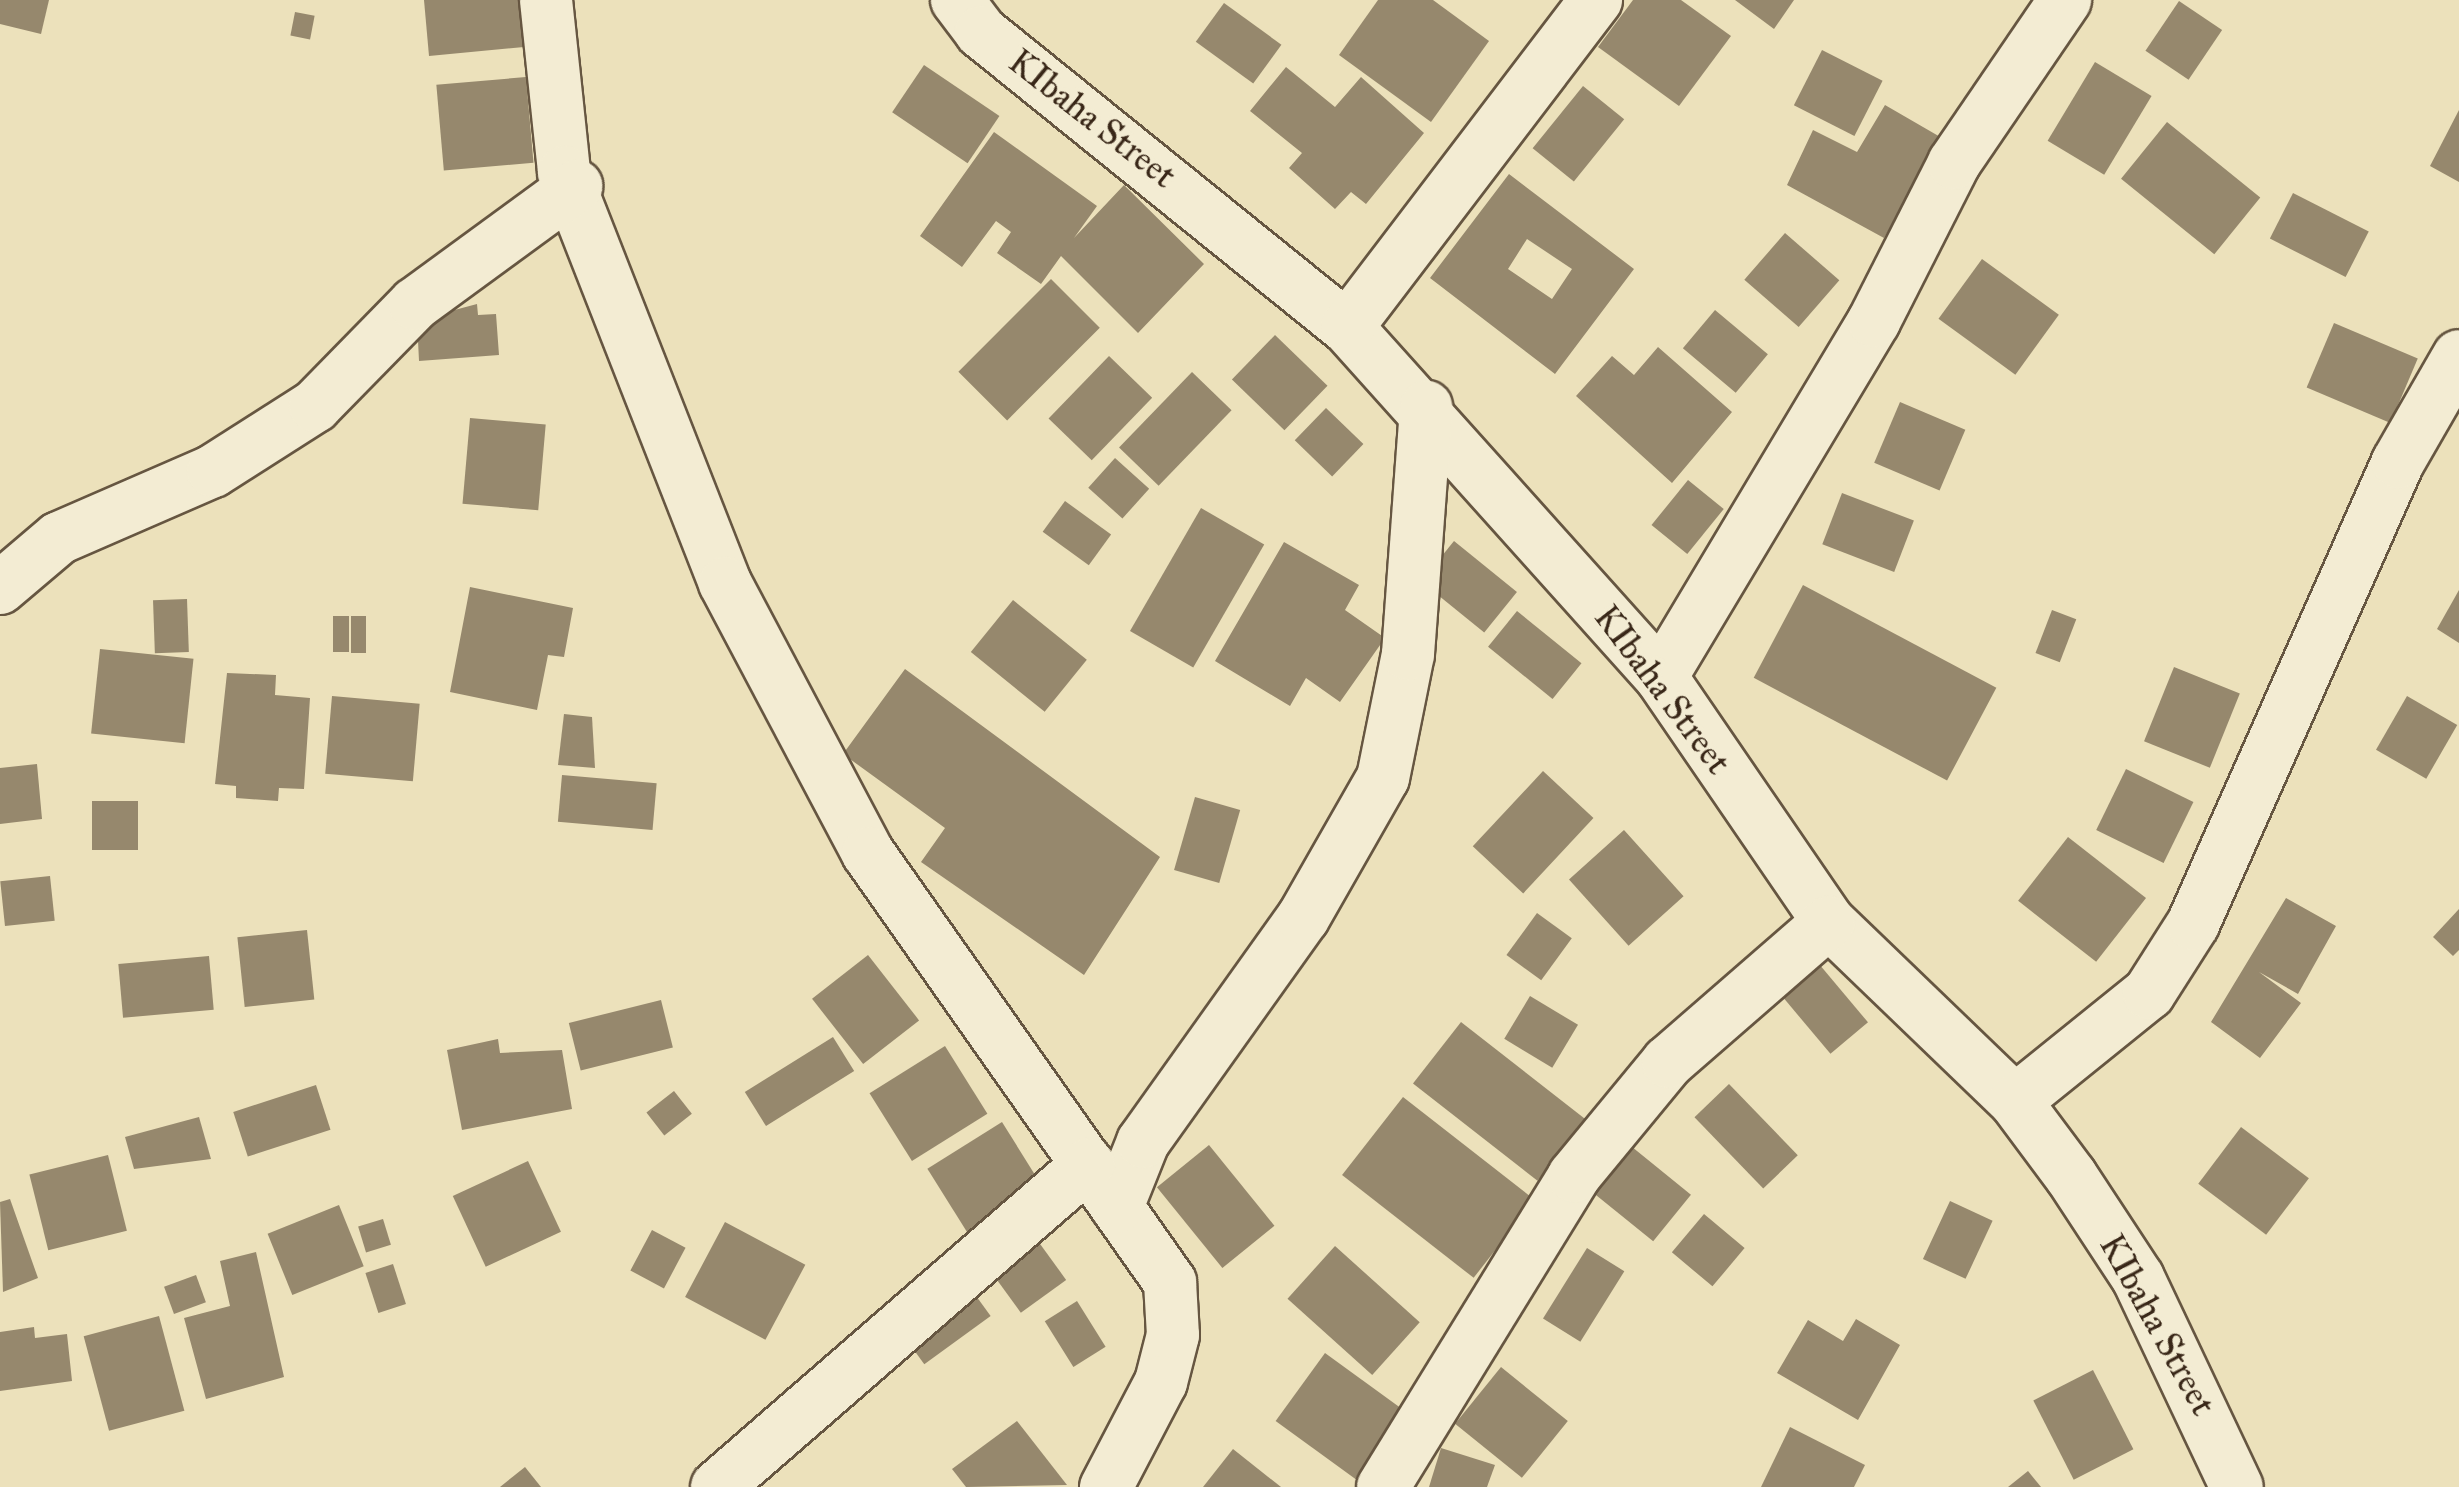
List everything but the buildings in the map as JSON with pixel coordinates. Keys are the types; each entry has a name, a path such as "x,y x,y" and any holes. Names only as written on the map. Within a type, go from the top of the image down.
{"street":[{"path":"546,0 564,172 576,186 743,616 868,853 1170,1282 1173,1335 1161,1382 1106,1487"},
{"path":"1348,328 1596,0"},
{"path":"1661,677 1874,321 1954,162 2065,0"},
{"name":"KIbaha Street","path":"980,11 1348,328 1426,407 1661,677 1829,922 2015,1101 2138,1278 2236,1487"},
{"path":"0,588 59,538 214,470 315,406 416,304 576,186"},
{"path":"2015,1101 2149,993 2193,924 2390,479 2459,356"},
{"path":"1117,1207 1153,1127 1303,918 1383,778 1408,654 1426,407"},
{"path":"1383,1487 1574,1176 1668,1062 1829,922"},
{"path":"717,1487 1088,1164"}]}
